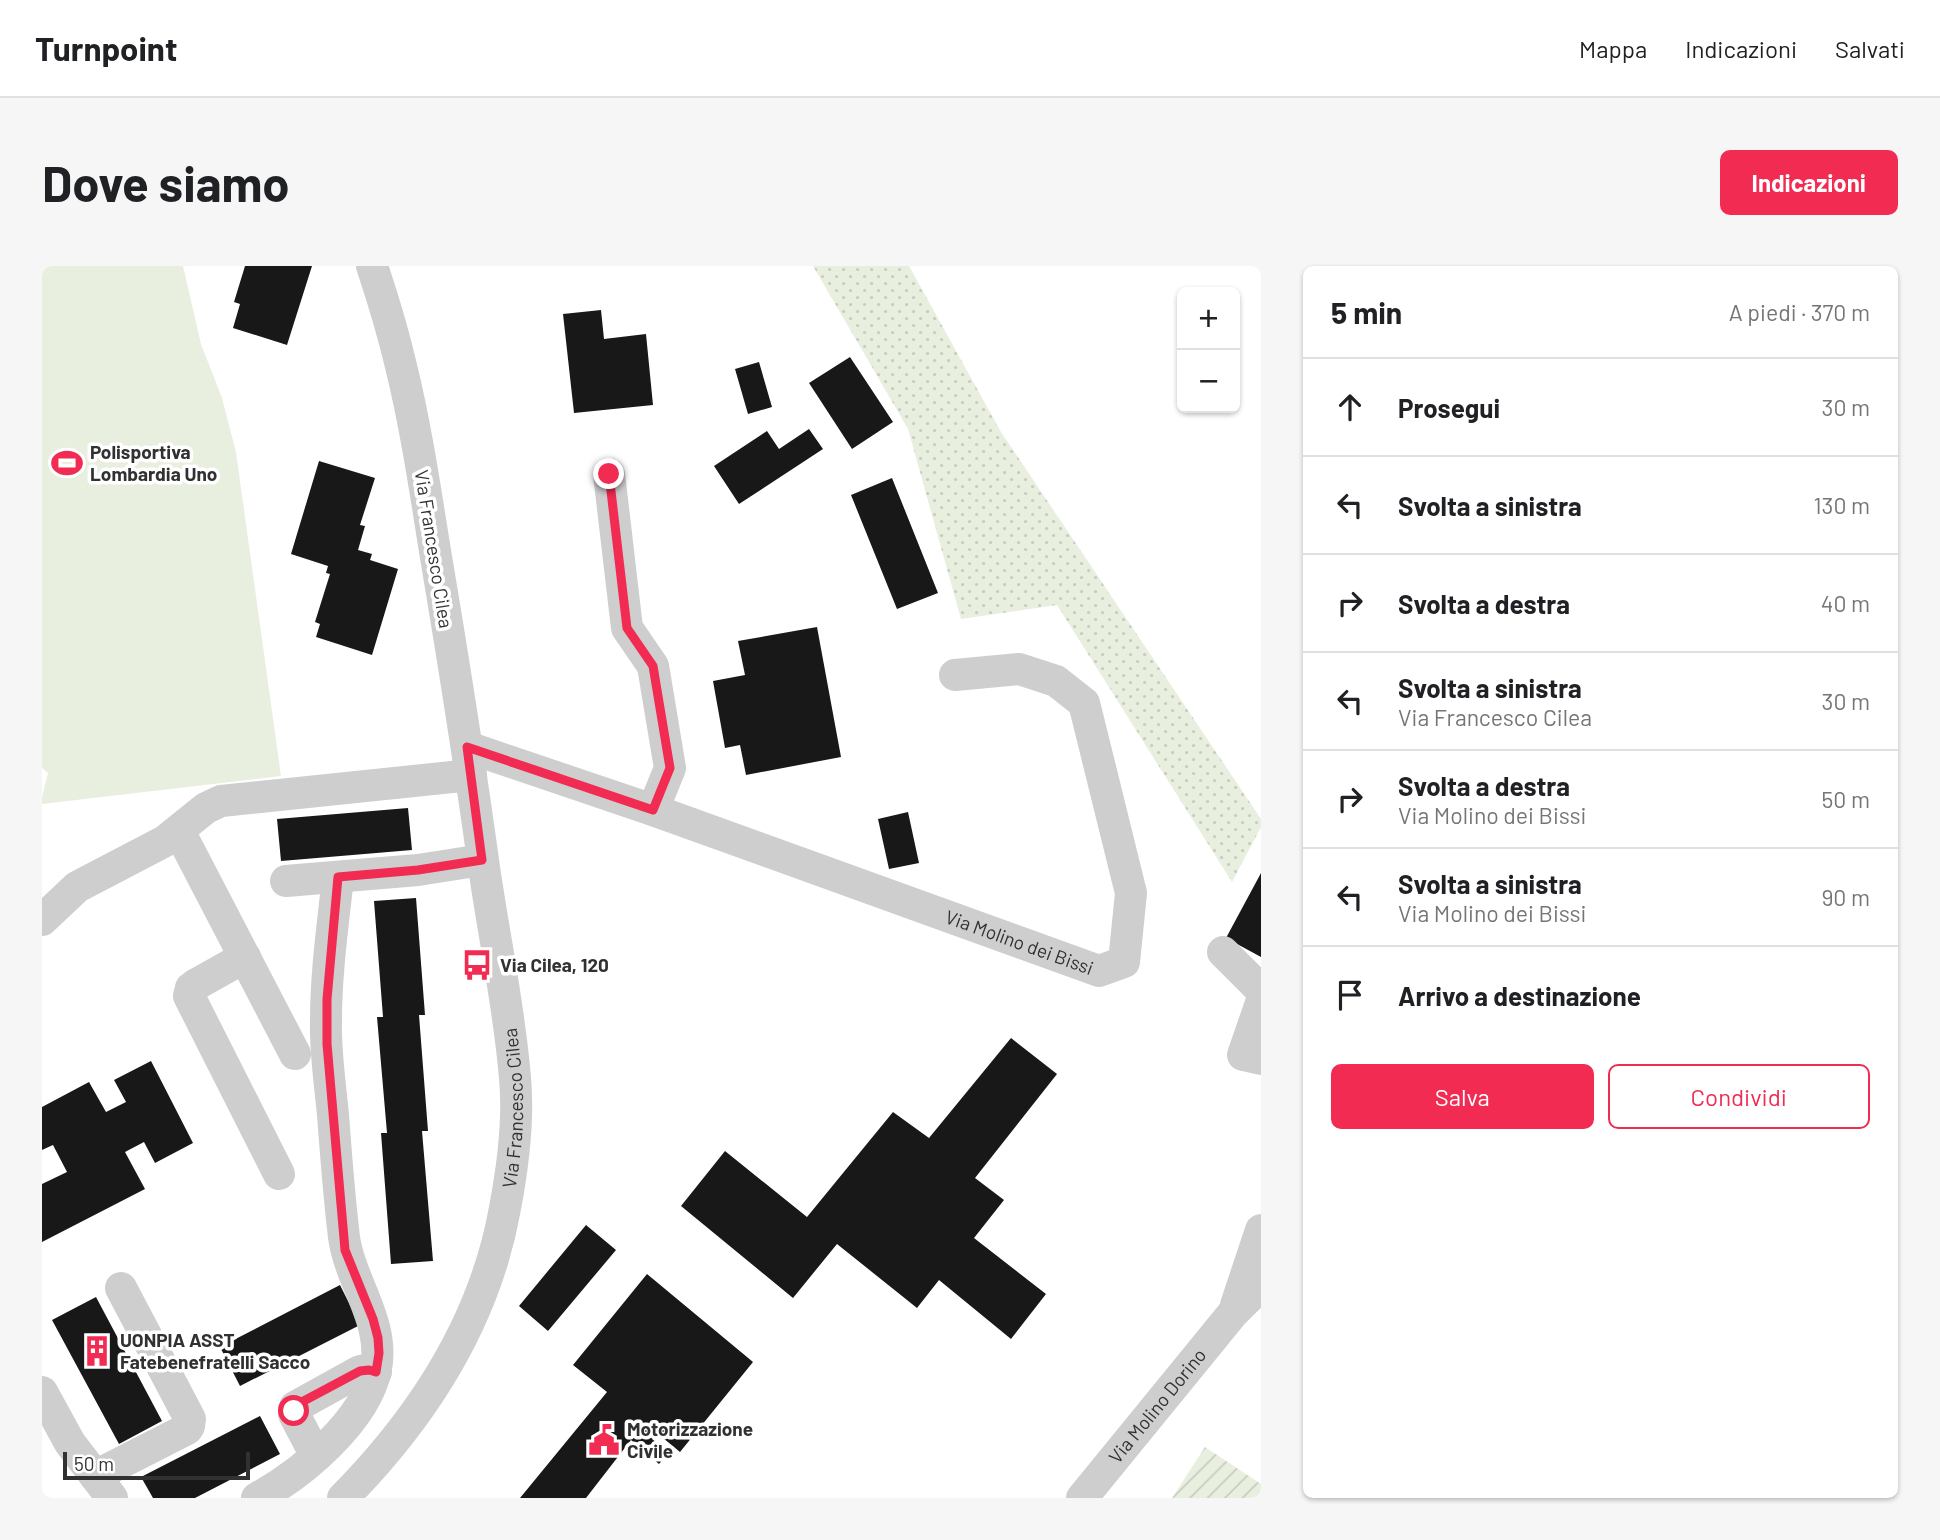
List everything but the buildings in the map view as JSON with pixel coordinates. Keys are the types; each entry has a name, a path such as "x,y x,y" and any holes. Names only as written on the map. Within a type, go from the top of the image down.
{"street":[{"name":"Via Francesco Cilea","path":"343,1498 413,1419 467,1328 477,1306 503,1221 515,1130 516,1081 500,964 412,416 398,354 372,266"},
{"path":"609,474 627,628 653,666 670,768 653,810"},
{"name":"Via Molino dei Bissi","path":"469,761 653,810 1100,971 1124,962 1131,893 1084,703 1056,681 1019,669 954,675"},
{"path":"42,920 77,887 165,841 206,808 221,801 469,761"},
{"path":"179,831 295,1054"},
{"path":"286,881 418,870 482,860"},
{"path":"257,1498 292,1477 349,1422 369,1392 379,1353 373,1319 345,1250 327,1044 327,999 338,877"},
{"path":"1223,952 1261,990"},
{"path":"245,957 195,985 189,996 279,1174"},
{"path":"1261,1003 1243,1055 1261,1059"},
{"path":"1233,1313 1261,1230"},
{"path":"1233,1313 1261,1285"},
{"path":"44,1399 70,1443 103,1487 187,1429 190,1419 121,1288"},
{"name":"Via Molino Dorino","path":"1082,1498 1233,1313"},
{"path":"316,1456 294,1414 295,1407 360,1371 376,1372"}],"green space":[{"path":"42,266 183,266 201,344 222,398 236,452 281,776 42,804 48,773 42,768"},
{"path":"813,266 909,266 1001,432 1261,819 1261,827 1232,882 1057,605 961,619 908,429"},
{"path":"1205,1447 1261,1484 1261,1498 1172,1498"}],"place":[{"name":"Polisportiva Lombardia Uno","path":"67,463"},
{"name":"Via Cilea, 120","path":"477,965"},
{"name":"UONPIA ASST Fatebenefratelli Sacco","path":"97,1351"},
{"name":"Motorizzazione Civile","path":"604,1440"}],"route":[{"path":"294,1411 298,1404 360,1371 365,1369 376,1372 379,1353 373,1319 345,1250 343,1232 326,1016 338,877 418,870 482,860 467,747 653,810 670,768 653,666 627,628 609,474"}]}
